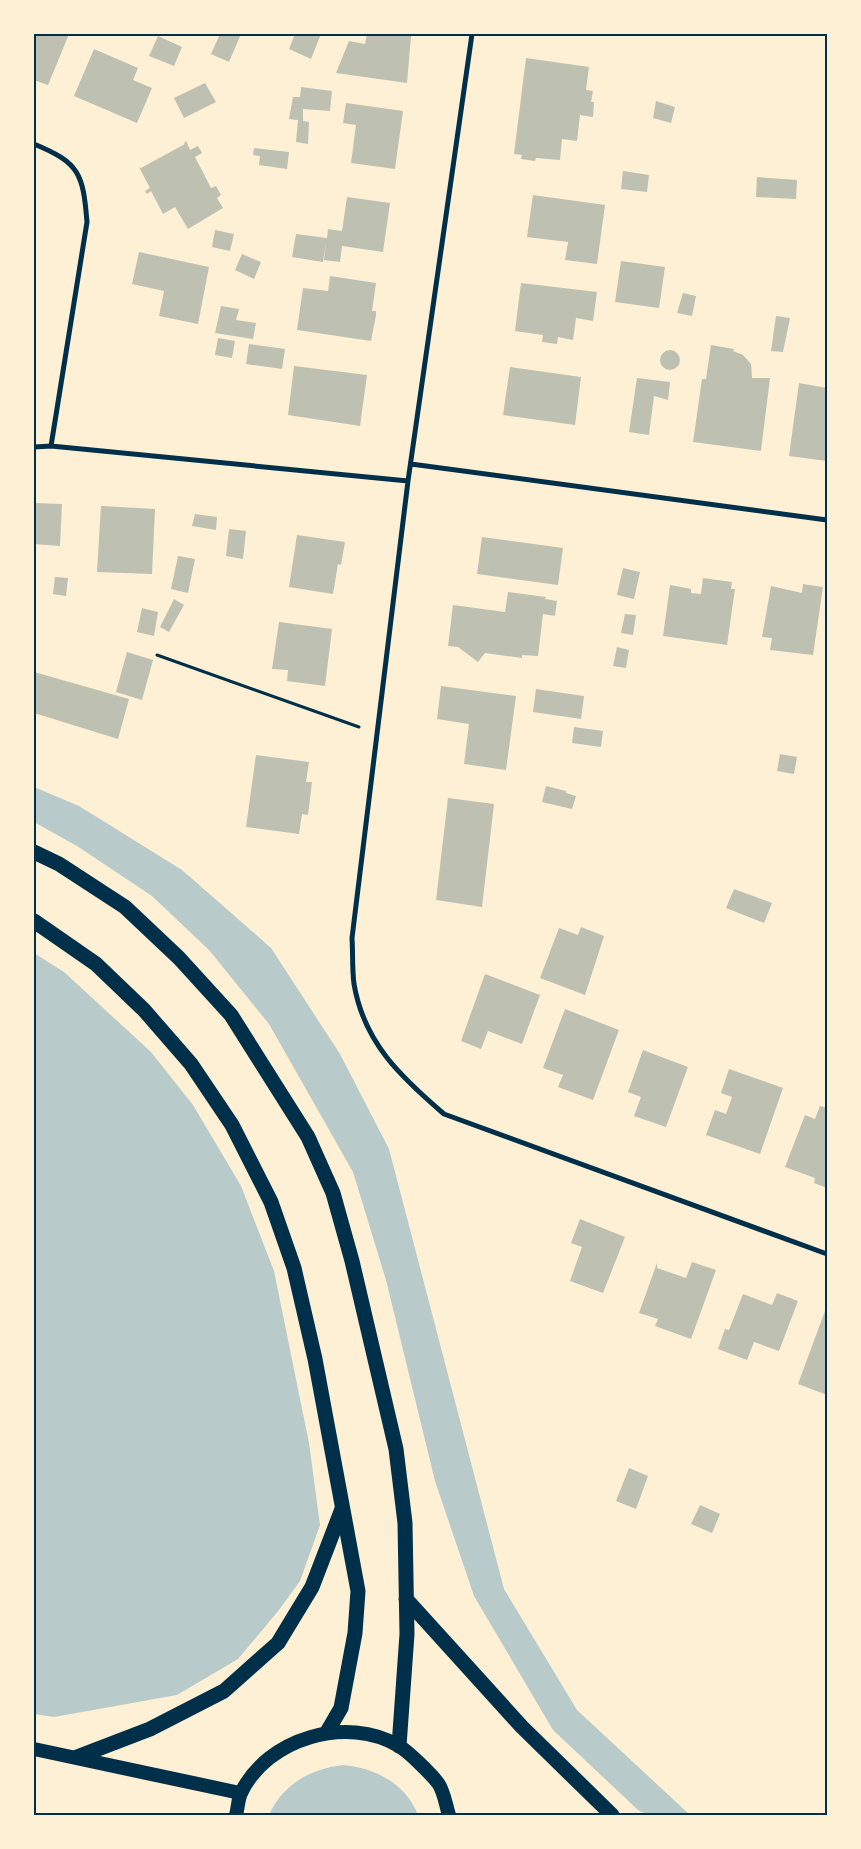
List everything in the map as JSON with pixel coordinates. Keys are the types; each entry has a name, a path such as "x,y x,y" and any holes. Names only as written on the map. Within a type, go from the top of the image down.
{"highway":[{"path":"34,852 59,864 125,907 179,958 231,1015 308,1137 333,1193 352,1260 396,1449 405,1523 407,1634 399,1746"},
{"path":"34,921 96,964 144,1010 191,1064 232,1124 271,1202 294,1268 315,1359 358,1591 355,1633 341,1708 327,1732"},
{"path":"77,1757 150,1729 224,1691 278,1643 312,1587 342,1510"},
{"path":"406,1599 522,1727 612,1815"},
{"path":"236,1815 240,1793 262,1764 292,1743 327,1732 365,1733 399,1746 439,1784 450,1815"},
{"path":"34,1749 240,1793"}],"street":[{"path":"472,34 408,482 352,938 354,984 364,1017 380,1052 404,1080 444,1114 827,1254"},
{"path":"34,144 57,154 77,170 84,192 87,222 52,446"},
{"path":"34,447 52,446 408,482"},
{"path":"411,464 827,520"}],"path":[{"path":"157,656 377,734"}],"shaded area":[{"path":"34,787 79,806 182,870 271,948 340,1054 389,1149 504,1589 577,1710 690,1815 648,1815 638,1810 553,1730 474,1596 435,1481 386,1280 353,1172 269,1024 209,950 152,896 77,846 34,822"},
{"path":"34,953 64,972 151,1052 193,1105 241,1186 274,1271 309,1443 320,1525 300,1581 279,1610 238,1659 177,1695 54,1717 34,1714"},
{"path":"343,1765 378,1774 398,1786 413,1804 418,1815 269,1815 282,1795 299,1780 319,1770"}],"building":[{"path":"34,34 69,34 48,85 34,80"},
{"path":"220,34 241,34 229,62 211,54"},
{"path":"295,34 321,34 311,59 289,49"},
{"path":"367,34 406,34 406,36 411,36 407,83 336,73 349,41 365,44"},
{"path":"158,36 182,47 174,66 149,56"},
{"path":"94,49 138,68 133,80 152,88 137,123 74,96"},
{"path":"526,58 589,67 586,90 593,91 591,102 594,102 593,117 580,115 577,141 562,139 560,160 536,158 535,161 521,159 522,155 514,154"},
{"path":"205,83 216,102 184,118 174,98"},
{"path":"301,87 332,91 330,111 303,109 303,121 309,122 308,144 296,142 298,120 289,119 293,97 300,97"},
{"path":"656,101 675,107 671,123 653,118"},
{"path":"346,103 403,111 395,169 351,163 356,125 343,123"},
{"path":"186,141 190,150 198,146 202,153 195,157 211,188 216,186 221,195 217,198 223,208 188,229 175,207 163,214 151,191 147,194 145,191 150,188 139,167 141,168 185,144"},
{"path":"254,148 289,152 287,169 259,165 260,156 253,155"},
{"path":"623,171 649,175 647,192 621,189"},
{"path":"757,177 797,180 796,199 756,197"},
{"path":"533,195 605,205 597,264 565,260 568,242 527,237"},
{"path":"347,197 390,203 383,252 342,246 340,262 324,260 326,242 323,262 292,257 296,234 327,238 328,229 342,231"},
{"path":"215,230 234,234 230,251 212,247"},
{"path":"139,252 209,267 198,324 159,316 164,291 132,284"},
{"path":"242,254 261,262 254,279 235,270"},
{"path":"621,261 665,267 659,308 615,302"},
{"path":"330,276 376,283 372,311 376,311 376,315 371,341 297,330 303,288 328,291"},
{"path":"521,283 597,292 593,321 576,318 573,340 558,337 557,344 542,342 543,335 515,331"},
{"path":"683,293 696,296 692,316 677,313"},
{"path":"221,306 239,309 236,320 256,323 253,339 215,333"},
{"path":"776,316 790,318 783,352 771,351"},
{"path":"218,338 235,341 232,358 215,355"},
{"path":"249,344 285,349 282,369 246,364"},
{"path":"711,345 734,349 733,351 743,355 751,364 752,378 770,378 761,451 693,442 702,379 706,379"},
{"path":"670,350 677,353 680,360 677,367 670,370 663,367 660,360 663,353"},
{"path":"294,366 367,375 360,426 288,415"},
{"path":"510,367 581,377 575,425 503,415"},
{"path":"637,378 670,382 668,400 654,396 649,435 629,432"},
{"path":"799,383 827,388 827,461 789,456"},
{"path":"34,503 62,504 60,546 34,544"},
{"path":"101,506 155,509 152,574 97,572"},
{"path":"195,514 217,517 216,530 192,526"},
{"path":"229,529 246,531 243,559 226,556"},
{"path":"297,535 345,542 341,565 338,564 333,594 289,587"},
{"path":"482,537 563,548 558,585 477,574"},
{"path":"178,556 195,559 188,593 171,589"},
{"path":"623,568 640,572 634,599 617,595"},
{"path":"55,577 68,578 66,596 53,594"},
{"path":"703,578 732,582 731,589 735,589 727,645 663,636 670,585 691,589 691,593 701,594"},
{"path":"803,584 823,587 813,655 770,650 772,638 762,637 771,586 802,593"},
{"path":"508,592 546,597 545,599 557,601 555,616 543,614 538,656 522,655 522,658 485,653 478,662 458,647 448,646 453,605 505,612"},
{"path":"174,599 184,605 169,632 160,627"},
{"path":"142,608 158,612 154,636 137,632"},
{"path":"625,614 636,615 633,635 621,633"},
{"path":"279,622 332,629 325,686 287,681 288,670 272,669"},
{"path":"617,647 629,650 626,668 613,666"},
{"path":"127,652 153,660 142,700 116,692"},
{"path":"34,672 129,699 118,739 34,713"},
{"path":"441,686 516,696 506,770 464,764 469,724 437,719"},
{"path":"536,689 584,696 581,719 533,712"},
{"path":"574,727 603,731 601,747 572,743"},
{"path":"780,754 797,757 794,774 777,771"},
{"path":"256,755 309,762 306,782 312,782 308,815 302,814 299,834 246,827"},
{"path":"546,786 566,791 566,793 576,796 572,809 542,802"},
{"path":"448,798 494,804 482,907 436,900"},
{"path":"734,889 772,903 764,923 726,908"},
{"path":"581,927 604,936 585,995 540,978 559,928 578,935"},
{"path":"485,974 540,995 522,1044 488,1031 481,1049 461,1041"},
{"path":"565,1009 619,1030 593,1100 558,1087 563,1075 543,1068"},
{"path":"643,1050 688,1067 666,1127 634,1116 641,1097 628,1092"},
{"path":"729,1069 783,1088 760,1154 706,1135 715,1110 726,1114 732,1097 721,1093"},
{"path":"820,1106 827,1108 827,1188 814,1183 815,1178 785,1167 805,1115 815,1119"},
{"path":"580,1219 625,1237 603,1293 570,1281 582,1247 571,1243"},
{"path":"692,1262 716,1270 691,1339 655,1326 658,1319 639,1313 657,1263 657,1268 686,1278"},
{"path":"777,1293 798,1301 779,1351 754,1342 747,1360 718,1349 725,1329 729,1330 743,1294 772,1305"},
{"path":"825,1311 827,1312 827,1395 798,1384"},
{"path":"629,1468 648,1476 636,1509 616,1501"},
{"path":"700,1505 720,1514 712,1533 691,1524"}]}
